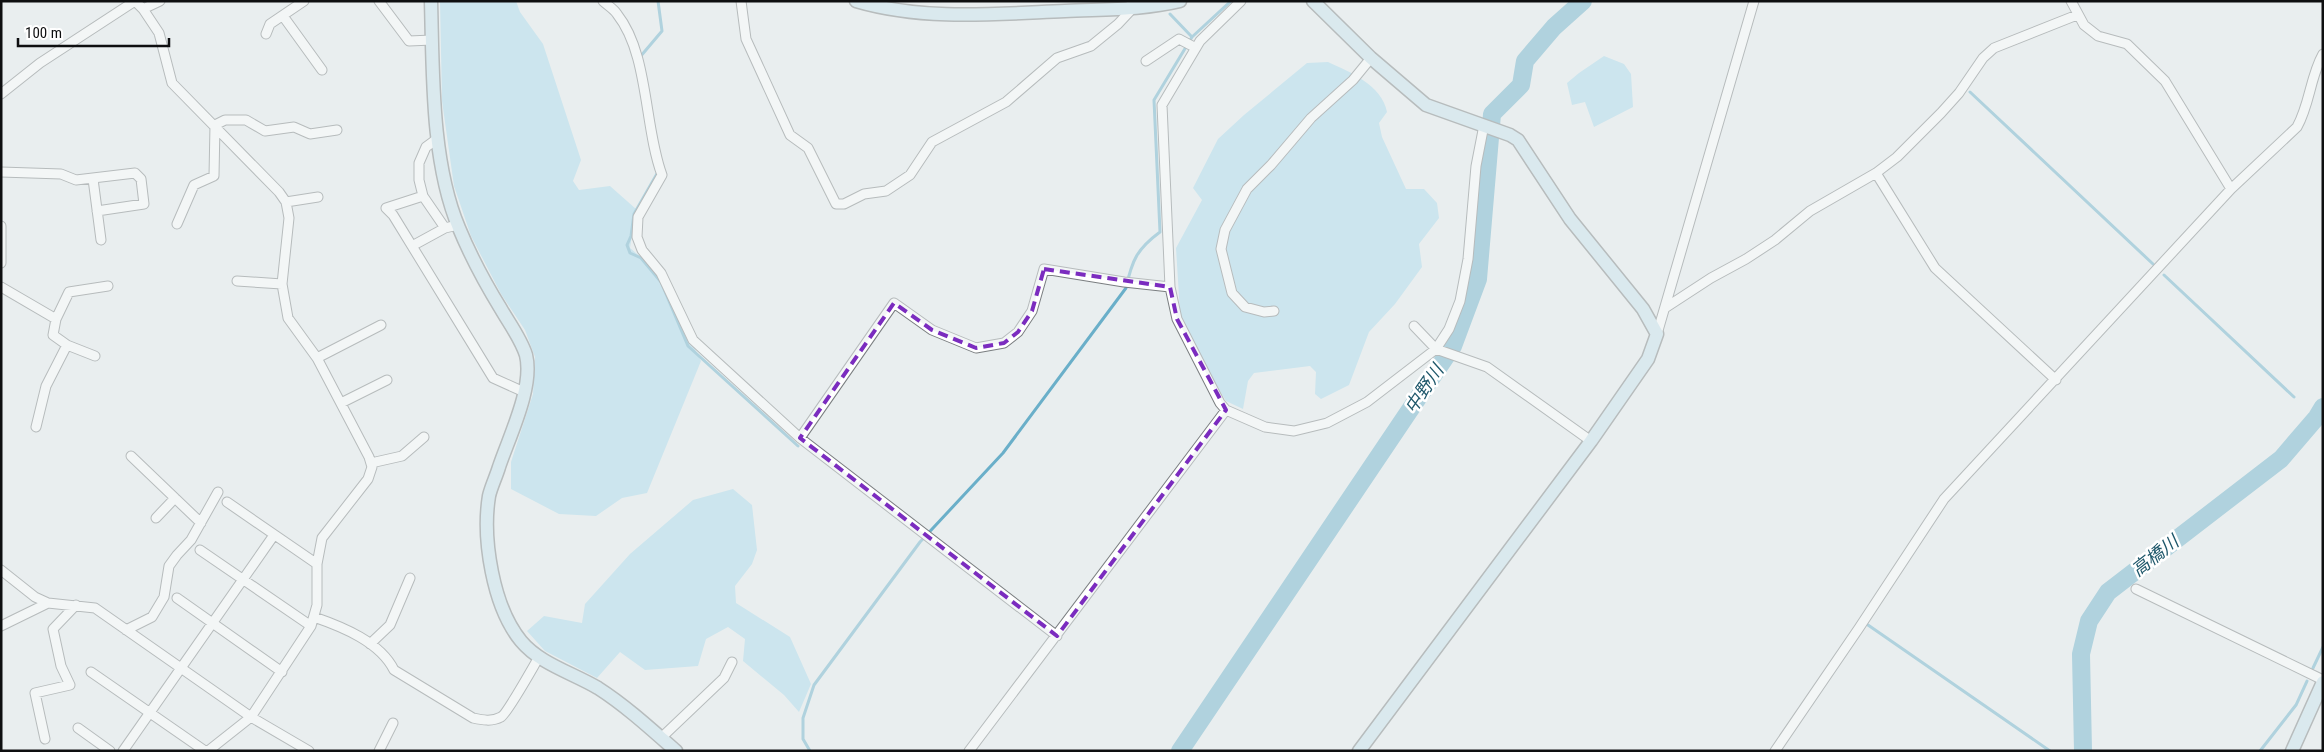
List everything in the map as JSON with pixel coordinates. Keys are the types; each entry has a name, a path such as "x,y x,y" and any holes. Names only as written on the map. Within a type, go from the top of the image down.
{"street":[{"path":"1,94 40,63 135,1 143,8 159,33 172,83 215,125 279,192 286,202 289,218 282,284 288,318 317,358 372,467 368,479 322,538 317,564 317,604 312,621 282,672 251,717 221,747 207,751 91,672"},
{"path":"143,8 160,1"},
{"path":"266,34 270,24 304,1"},
{"path":"379,1 409,41 432,40"},
{"path":"431,1 437,139 445,180 458,225 476,266 519,339 526,355 527,373 524,392 489,495 486,535 503,612 521,641 539,657 597,687 676,751"},
{"path":"603,1 617,14 630,36 638,64 660,170 638,217 637,237 642,250 661,273 693,340 800,438 1057,636"},
{"path":"741,1 746,39 790,135 808,148 836,204 844,204 864,194 886,192 910,175 932,142 1006,102 1057,58 1091,46 1118,24 1132,4"},
{"path":"856,1 916,13 969,15 1180,1"},
{"path":"1241,1 1200,41 1162,105 1170,286 1177,319 1220,403 1226,410 1265,427 1294,431 1327,423 1367,402 1436,349 1449,330 1460,301 1468,259 1476,166 1484,125"},
{"path":"1313,1 1371,58 1426,105 1498,130 1518,140 1570,219 1643,309 1657,334"},
{"path":"1359,751 1590,442 1648,359 1665,308 1754,1"},
{"path":"2071,1 2084,26 2098,36 2127,44 2166,81 2231,189"},
{"path":"1665,308 1775,240 1810,211 1876,173 1897,157 1959,93 1983,58 1994,48 2077,15"},
{"path":"283,16 322,70"},
{"path":"1146,61 1179,38 1196,48"},
{"path":"1775,751 1944,499 2231,189 2297,127 2304,114 2316,66 2323,54"},
{"path":"1274,311 1264,312 1245,307 1232,293 1221,249 1225,230 1247,189 1271,165 1311,118 1353,80 1371,58"},
{"path":"215,125 225,120 246,120 265,131 294,127 310,134 337,130"},
{"path":"177,224 194,185 214,176 215,125"},
{"path":"437,139 426,146 420,163 419,180 423,196 445,228"},
{"path":"1,172 60,174 76,180 135,173 141,179 144,204 97,211"},
{"path":"1876,173 1935,268 2056,380"},
{"path":"92,179 101,240"},
{"path":"423,196 386,208 412,246 493,378 524,392"},
{"path":"286,202 318,197"},
{"path":"412,246 445,228 458,225"},
{"path":"1,226 1,263"},
{"path":"800,438 894,302 932,330 976,348 1004,343 1018,332 1032,311 1044,269 1127,282 1170,286"},
{"path":"237,281 282,284"},
{"path":"95,356 67,344 53,334 56,319 69,292 108,286"},
{"path":"1,287 56,319"},
{"path":"317,358 381,325"},
{"path":"1414,326 1436,349 1487,367 1590,442"},
{"path":"36,427 46,386 67,344"},
{"path":"341,403 387,380"},
{"path":"969,751 1226,410"},
{"path":"371,463 402,456 424,436"},
{"path":"131,456 201,523"},
{"path":"126,630 152,617 164,597 169,566 191,540 218,492"},
{"path":"156,518 175,498"},
{"path":"227,502 317,564"},
{"path":"123,751 274,536"},
{"path":"200,550 312,621 338,625 370,644 388,659 394,670 473,718 486,720 501,717 511,706 514,696 539,657"},
{"path":"1,570 35,597 48,603 94,608 251,717 309,751"},
{"path":"370,644 390,625 410,578"},
{"path":"2136,589 2323,681 2292,751"},
{"path":"177,598 282,672"},
{"path":"1,626 48,603"},
{"path":"45,739 35,693 70,685 61,666 53,629 76,605"},
{"path":"661,738 724,678 732,662"},
{"path":"379,751 393,723"},
{"path":"78,728 110,751"}],"highlighted area":[{"path":"1044,269 1170,287 1177,319 1226,410 1057,636 800,438 894,303 932,330 976,348 1004,343 1018,332 1032,311"}],"shaded area":[{"path":"440,1 516,1 520,12 543,44 581,160 573,181 579,190 610,186 636,209 630,248 655,269 701,361 647,493 622,498 596,516 559,514 511,489 511,462 533,394 535,357 525,330 501,294 471,236 454,186 442,101"},
{"path":"1604,56 1624,64 1631,74 1633,107 1594,127 1585,102 1572,105 1567,83"},
{"path":"1328,62 1355,75 1379,94 1387,112 1379,123 1382,137 1406,189 1424,189 1437,203 1439,218 1419,244 1422,267 1395,304 1369,332 1349,385 1321,399 1315,394 1316,372 1310,366 1254,373 1248,381 1243,409 1226,401 1212,378 1180,313 1176,248 1202,200 1193,188 1218,139 1307,63"},
{"path":"733,489 752,505 757,550 752,564 735,586 736,603 790,637 811,684 799,712 784,695 743,661 745,639 728,627 706,639 698,666 645,670 620,652 597,678 545,651 527,631 544,616 582,623 585,604 630,554 693,500"}],"waterway":[{"path":"640,57 662,31 658,1"},
{"path":"810,751 803,739 803,718 814,685 920,542 1003,453 1126,288 1133,262 1141,250 1160,232 1154,100 1192,37 1231,1"},
{"name":"中野川","path":"1180,751 1453,346 1478,279 1492,114 1521,85 1525,61 1554,27 1583,1"},
{"path":"1170,14 1192,37"},
{"path":"1970,92 2153,264"},
{"path":"658,172 634,214 631,236 627,245 630,253 641,258 661,282 688,346 798,446"},
{"path":"2164,275 2294,397"},
{"name":"高橋川","path":"2083,751 2081,654 2089,621 2108,592 2281,459 2317,417 2323,407"},
{"path":"1868,625 2050,751"},
{"path":"2313,668 2323,647"},
{"path":"2260,751 2296,705 2307,681"}]}
